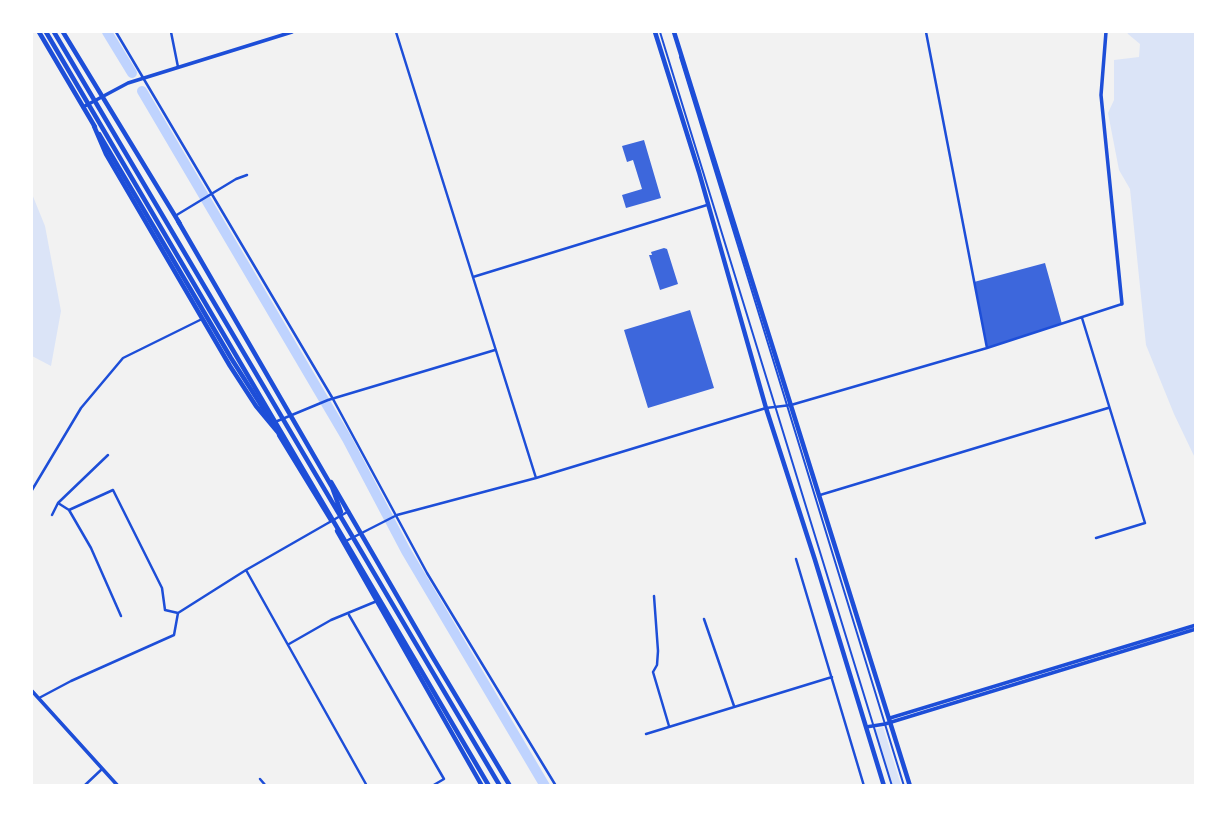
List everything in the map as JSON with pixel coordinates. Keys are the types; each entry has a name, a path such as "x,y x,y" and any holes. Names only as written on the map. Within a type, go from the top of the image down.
{"main road":[{"path":"39,32 206,317 331,521 482,786"},
{"path":"46,32 489,786"},
{"path":"54,32 500,786"},
{"path":"64,32 510,786"},
{"path":"657,32 766,408 884,786"},
{"path":"673,32 788,405 820,495 910,786"},
{"path":"94,126 106,154 230,366 256,407 289,446"},
{"path":"177,219 332,487 341,507 342,517"}],"street":[{"path":"116,32 333,399 427,573 556,786"},
{"path":"171,32 178,67"},
{"path":"83,107 143,78 292,32"},
{"path":"396,32 536,478"},
{"path":"926,32 987,348"},
{"path":"343,542 395,515 536,478 766,408 788,405 987,348 1122,304 1101,95 1106,32"},
{"path":"177,219 236,179 247,176"},
{"path":"473,277 709,204"},
{"path":"32,489 81,408 123,358 206,317"},
{"path":"1082,318 1144,523 1096,538"},
{"path":"272,423 321,402 495,350"},
{"path":"820,495 1108,408"},
{"path":"52,515 58,503 108,455"},
{"path":"69,510 113,490 162,588 165,610 178,613 349,511"},
{"path":"58,503 69,510 99,565 121,616"},
{"path":"796,559 864,786"},
{"path":"246,570 367,786"},
{"path":"654,596 658,651 653,672 669,726"},
{"path":"288,644 331,620 349,615 377,601"},
{"path":"39,698 174,635 178,613"},
{"path":"349,615 444,779 432,786"},
{"path":"704,620 734,706"},
{"path":"866,727 874,727 1195,627"},
{"path":"646,734 832,677"},
{"path":"32,691 118,786"},
{"path":"84,786 103,768"},
{"path":"260,779 266,786"}],"lane":[{"path":"657,32 892,786"},
{"path":"788,405 889,721 904,786"}],"shaded area":[{"path":"1127,32 1195,32 1195,458 1146,345 1130,189 1119,170 1108,113 1114,100 1114,60 1139,57 1140,44"},
{"path":"32,194 45,226 61,311 51,366 32,356"},
{"path":"883,727 901,785 891,785 874,730"}],"building":[{"path":"644,140 661,198 626,208 622,195 642,189 633,160 627,162 622,146"},
{"path":"667,249 678,284 660,290 649,255"},
{"path":"1045,263 1062,324 987,348 974,282"},
{"path":"690,310 714,388 648,408 624,330"}],"waterway":[{"path":"107,32 132,73"},
{"path":"142,91 347,439 406,551 545,786"}]}
